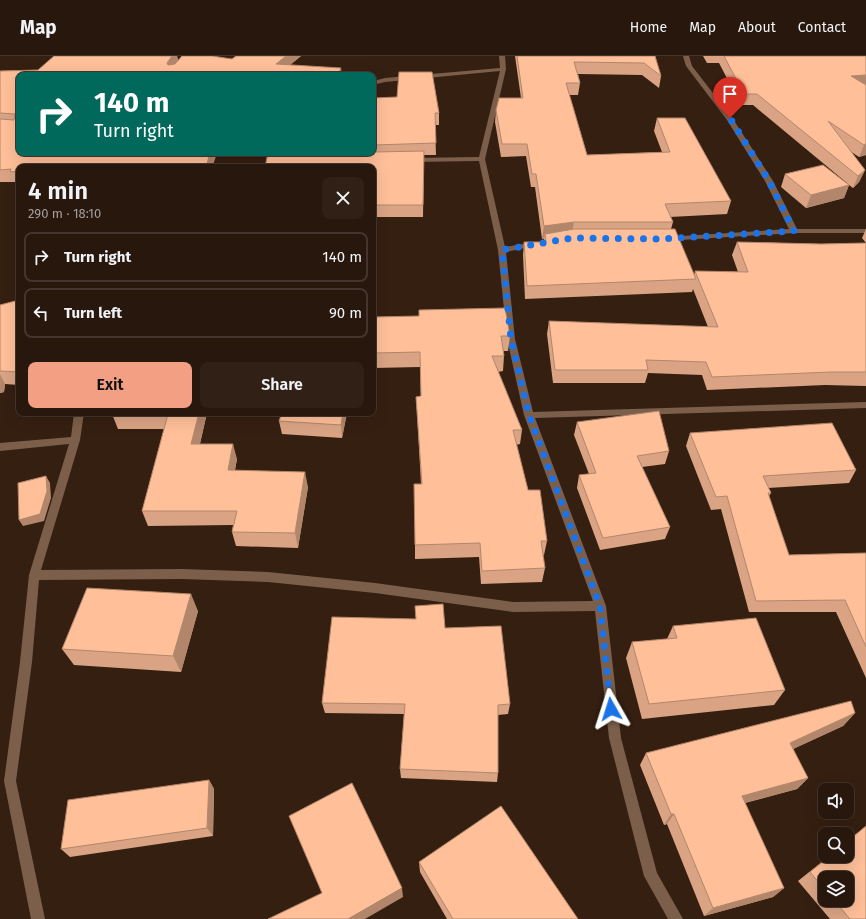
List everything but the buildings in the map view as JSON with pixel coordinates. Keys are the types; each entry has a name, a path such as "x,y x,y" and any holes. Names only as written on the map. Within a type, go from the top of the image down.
{"street":[{"path":"502,56 503,69 482,159 502,250 511,339 529,415 600,606 615,738 651,876 676,919"},
{"path":"686,56 689,66 730,118 769,181 794,231"},
{"path":"376,82 384,80 503,69"},
{"path":"405,160 482,159"},
{"path":"661,239 794,231 866,232"},
{"path":"502,250 541,244"},
{"path":"529,415 866,405"},
{"path":"38,919 10,781 26,662 34,576 75,440 79,416"},
{"path":"0,447 75,440"},
{"path":"34,576 182,574 268,577 376,588 513,606 600,606"}],"route":[{"path":"611,709 600,606 529,415 511,339 502,250 572,238 661,239 794,231 769,181 730,118"}]}
